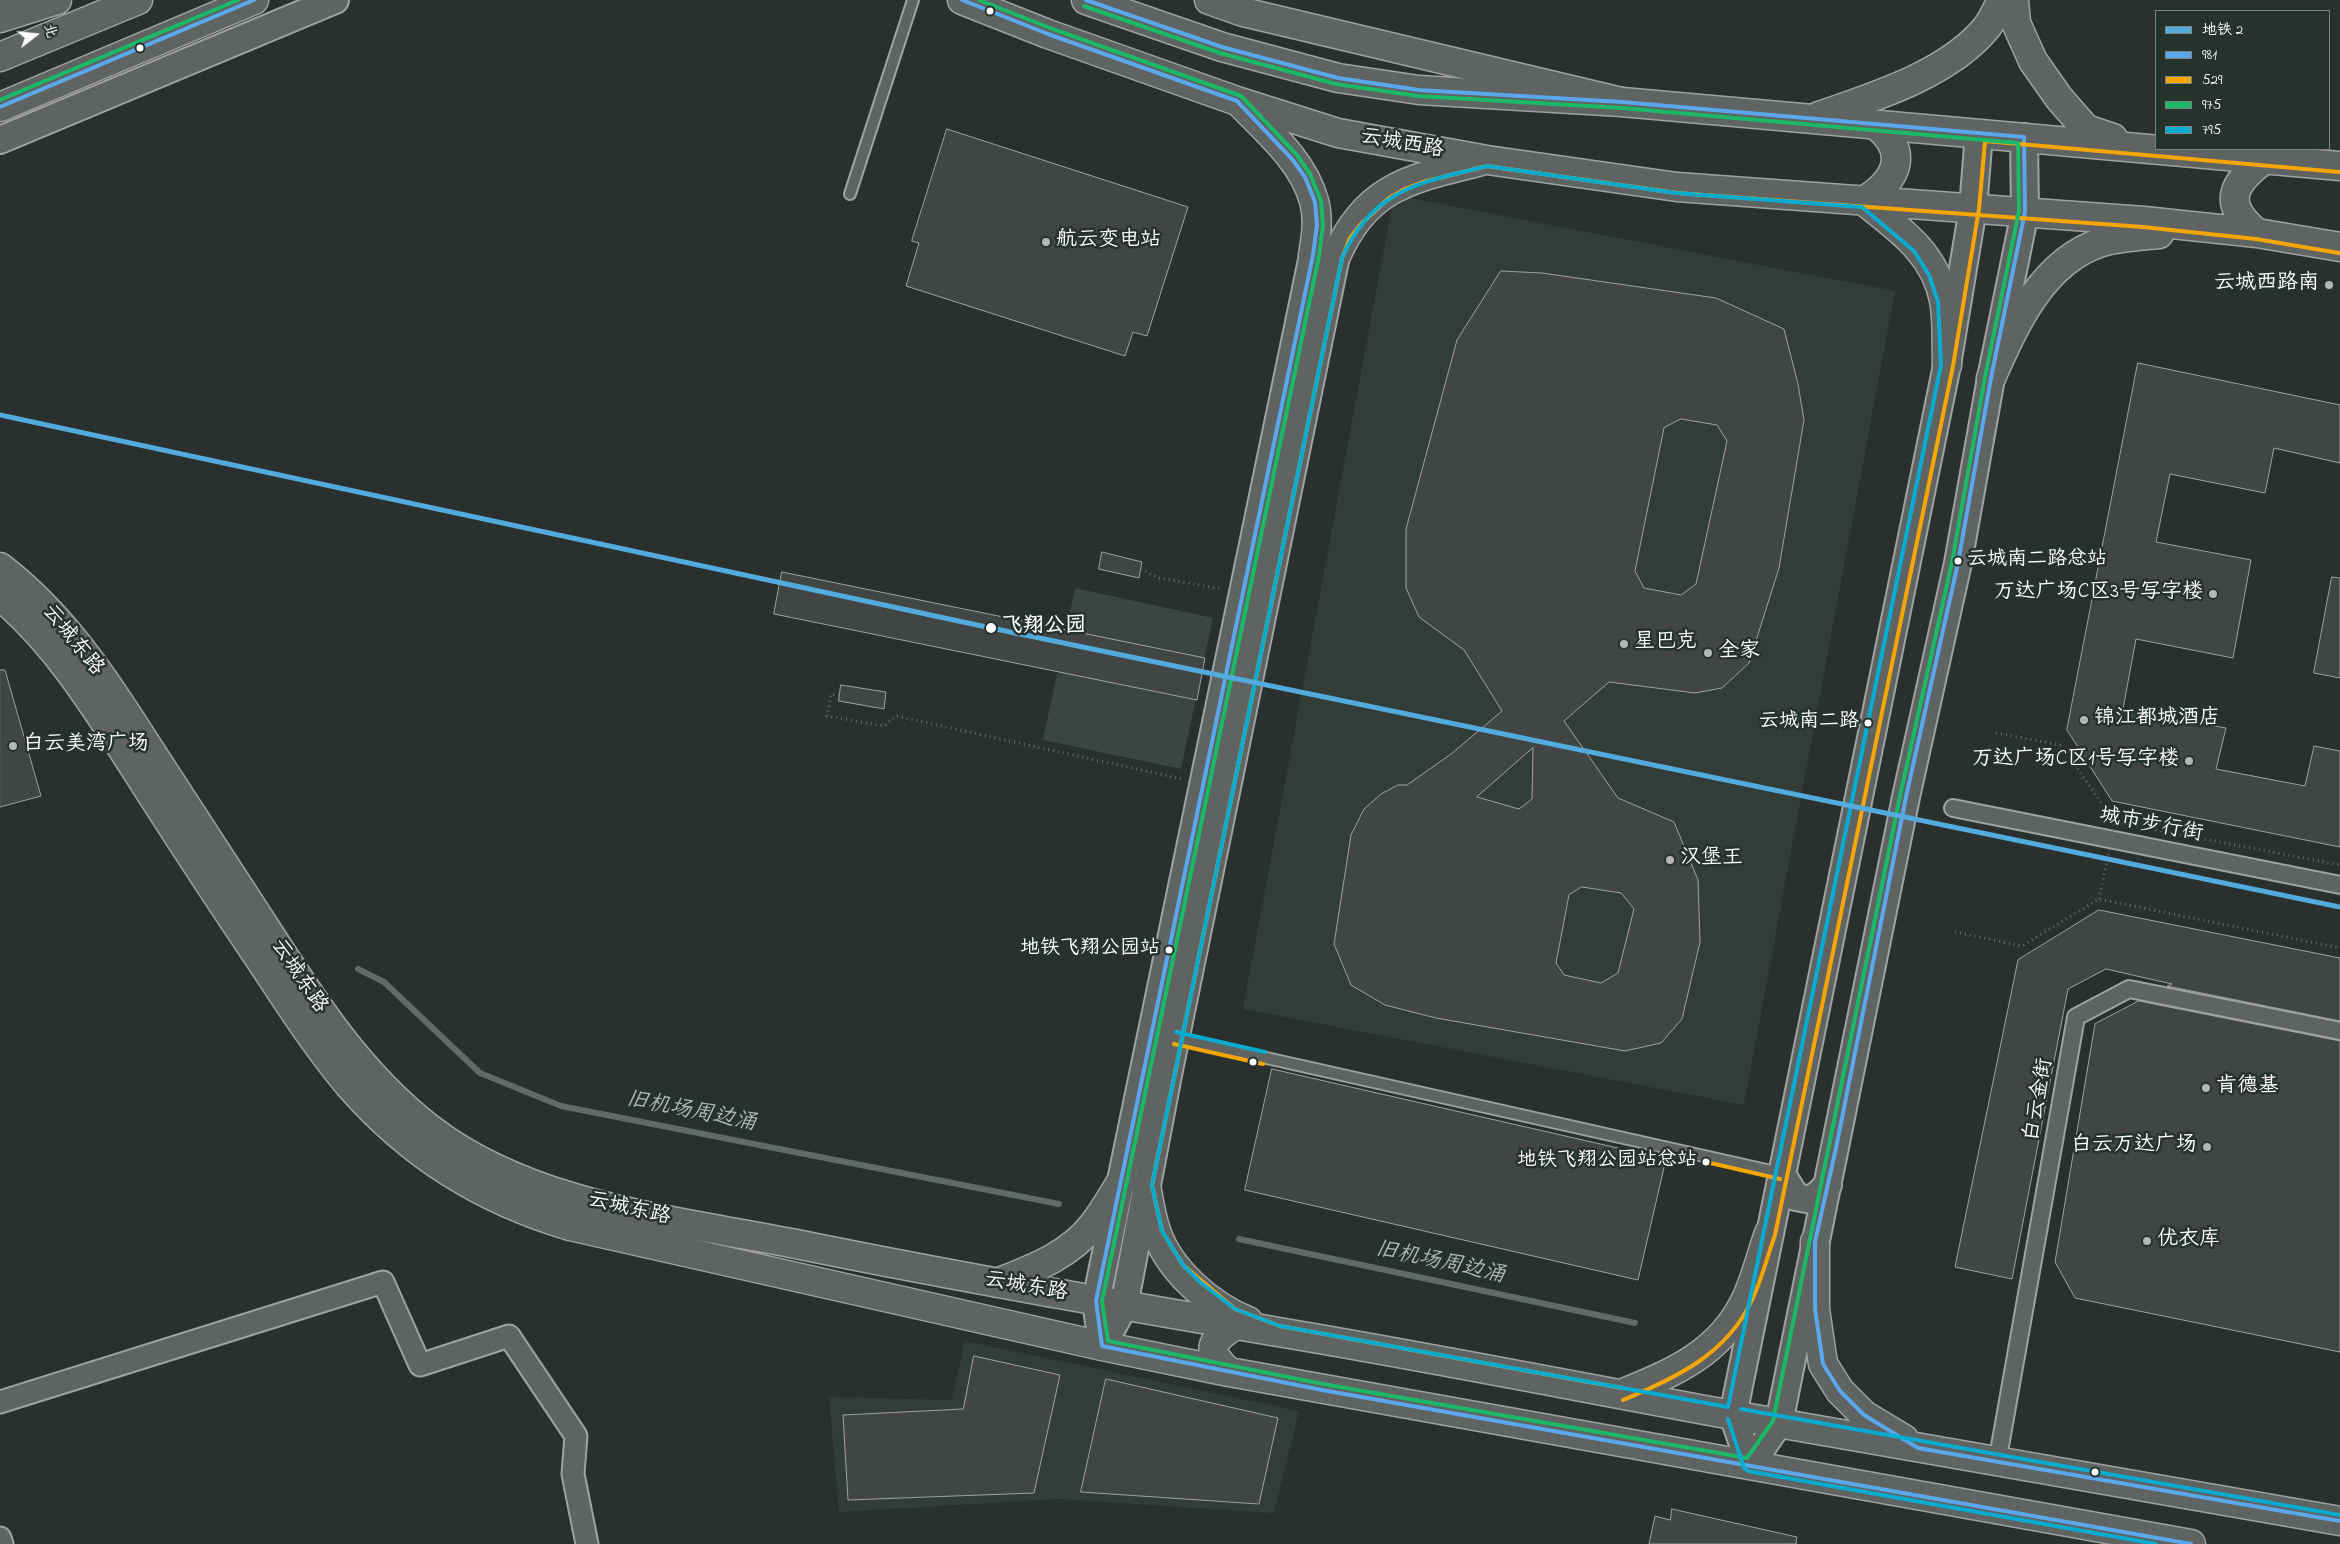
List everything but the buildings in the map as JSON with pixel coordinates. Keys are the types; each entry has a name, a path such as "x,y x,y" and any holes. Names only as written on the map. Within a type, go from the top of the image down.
{"main road":[{"path":"0,18 57,0"},
{"path":"0,57 138,0"},
{"path":"0,107 254,0"},
{"name":"云城西路","path":"962,0 1048,34 1338,133 1487,160 1677,187 2144,221 2258,233 2340,247"},
{"path":"1086,0 1222,47 1338,78 1419,90 1622,102 2155,149"},
{"path":"1209,0 1262,16 1622,102"},
{"path":"1809,119 1906,84 1936,68 1962,50 1988,27 2002,0"},
{"path":"2014,0 2016,23 2033,61 2059,98 2086,129 2140,148"},
{"path":"1238,100 1292,159 1305,177 1316,210 1317,225 1325,256"},
{"path":"1876,125 1887,134 1896,151 1896,163 1889,181 1880,191 1864,200 1920,247 1935,272 1944,300 1948,365"},
{"path":"2163,150 2340,166"},
{"path":"2258,233 2244,222 2237,213 2234,193 2237,186 2252,169 2265,159"},
{"path":"1325,256 1356,220 1385,193 1421,176 1487,160"},
{"path":"1991,378 2016,321 2043,283 2061,266 2083,250 2102,242 2118,239 2207,228"},
{"name":"云城东路","path":"0,566 30,590 84,652 126,712 282,953 357,1060 393,1097 432,1130 474,1159 517,1180 558,1194 660,1217 997,1283 1234,1326 1278,1332 1997,1463 2340,1521"},
{"name":"云城东路","path":"0,596 24,616 56,652 101,716 263,965 321,1049 350,1086 394,1130 455,1176 490,1197 529,1214 570,1226 1102,1346 1229,1372 2191,1544"},
{"path":"997,1283 1055,1258 1075,1244 1134,1182 1156,1233 1178,1269 1196,1287 1232,1315 1278,1332"},
{"path":"1621,1394 1672,1373 1697,1358 1718,1339 1746,1299 1769,1233"},
{"path":"1815,1242 1815,1309 1823,1364 1840,1391 1864,1415 1918,1448"},
{"path":"1229,1372 1218,1362 1213,1354 1212,1347 1215,1340 1234,1326"}],"street":[{"path":"0,140 334,0"},
{"path":"1750,1465 1733,1415 1781,1173 1948,365 1973,208 1979,134"},
{"path":"1750,1465 1778,1422 1906,798 1958,563 1991,378 2024,212 2024,137"},
{"path":"1102,1346 1124,1306 1134,1182 1205,784 1245,593 1325,256"},
{"path":"1102,1346 1096,1301 1134,1182 1175,1038 1325,256"},
{"name":"城市步行街","path":"1953,808 2340,885"},
{"name":"白云金街","path":"1997,1463 2076,1017 2129,989 2340,1032"},
{"path":"1781,1173 1796,1197 1812,1200 1828,1185"},
{"path":"0,1402 383,1282 420,1365 509,1336 576,1436 573,1474 587,1544"},
{"path":"0,1538 2,1544"}],"lane":[{"path":"850,194 913,0"},
{"path":"1175,1038 1781,1173"}],"path":[{"path":"1141,570 1159,578 1245,593"},
{"path":"839,696 831,694 827,716 884,726 896,716 1205,784"},
{"path":"1996,733 2061,745 2115,822 2340,865"},
{"path":"2100,899 2115,822"},
{"path":"1955,932 2022,946 2100,899 2340,948"}],"shaded area":[{"path":"1394,195 1895,291 1744,1105 1243,1009"},
{"name":"飞翔公园","path":"1075,588 1213,618 1181,769 1043,740"},
{"path":"965,1341 1299,1411 1274,1513 1058,1499 839,1512 829,1397 952,1400"}],"waterway":[{"name":"旧机场周边涌","path":"358,969 384,982 480,1073 561,1106 1059,1204"},
{"name":"旧机场周边涌","path":"1239,1239 1635,1323"}],"metro line":[{"name":"2","path":"0,415 991,628 2340,907"}],"transit line":[{"name":"975","path":"0,100 238,0"},
{"name":"981","path":"0,107 254,0"},
{"name":"981","path":"962,0 1048,34 1237,101 1292,159 1305,177 1315,202 1317,225 1313,255 1096,1301 1102,1346 1322,1390 2191,1544"},
{"name":"975","path":"979,0 1050,28 1241,96 1297,155 1310,174 1321,201 1323,225 1319,256 1102,1301 1108,1341 1323,1384 1747,1458 1773,1421 1900,796 1952,562 1985,377 2019,211 2018,143 1622,108 1418,96 1336,84 1220,53 1084,6"},
{"name":"981","path":"1086,0 1222,47 1338,78 1419,90 1622,102 2024,137 2025,212 1991,378 1958,563 1906,797 1836,1148 1815,1242 1815,1309 1823,1364 1840,1391 1864,1415 1918,1448 2340,1521"},
{"name":"529","path":"1623,1400 1681,1373 1714,1350 1729,1335 1752,1300 1775,1235 1953,366 1979,209 1985,141 2339,172"},
{"name":"529","path":"1622,1388 1280,1326 1235,1309 1183,1265 1162,1231 1152,1185 1342,258 1350,238 1361,224 1389,198 1405,189 1423,182 1487,166 1677,193 2143,227 2256,239 2339,253"},
{"name":"795","path":"1487,166 1676,193 1862,207 1914,251 1929,275 1938,302 1941,365 1728,1407 1280,1326 1235,1309 1200,1282 1183,1265 1162,1231 1152,1185 1342,258 1354,235 1368,217 1401,192 1441,177 1487,166"},
{"name":"795","path":"1176,1032 1265,1052"},
{"name":"529","path":"1174,1044 1263,1064"},
{"name":"529","path":"1706,1162 1780,1179"},
{"name":"795","path":"1741,1409 2340,1515"},
{"name":"795","path":"1728,1419 1744,1468 1748,1471 2156,1544"}],"place":[{"name":"航云变电站","path":"1046,242"},
{"name":"云城西路南","path":"2329,285"},
{"name":"云城南二路总站","path":"1958,561"},
{"name":"万达广场C区3号写字楼","path":"2213,594"},
{"name":"飞翔公园","path":"991,628"},
{"name":"星巴克","path":"1624,644"},
{"name":"全家","path":"1708,653"},
{"name":"锦江都城酒店","path":"2084,720"},
{"name":"云城南二路","path":"1868,723"},
{"name":"白云美湾广场","path":"13,746"},
{"name":"万达广场C区1号写字楼","path":"2189,761"},
{"name":"汉堡王","path":"1670,860"},
{"name":"地铁飞翔公园站","path":"1169,950"},
{"name":"肯德基","path":"2206,1088"},
{"name":"白云万达广场","path":"2207,1147"},
{"name":"地铁飞翔公园站总站","path":"1706,1162"},
{"name":"优衣库","path":"2147,1241"}]}
